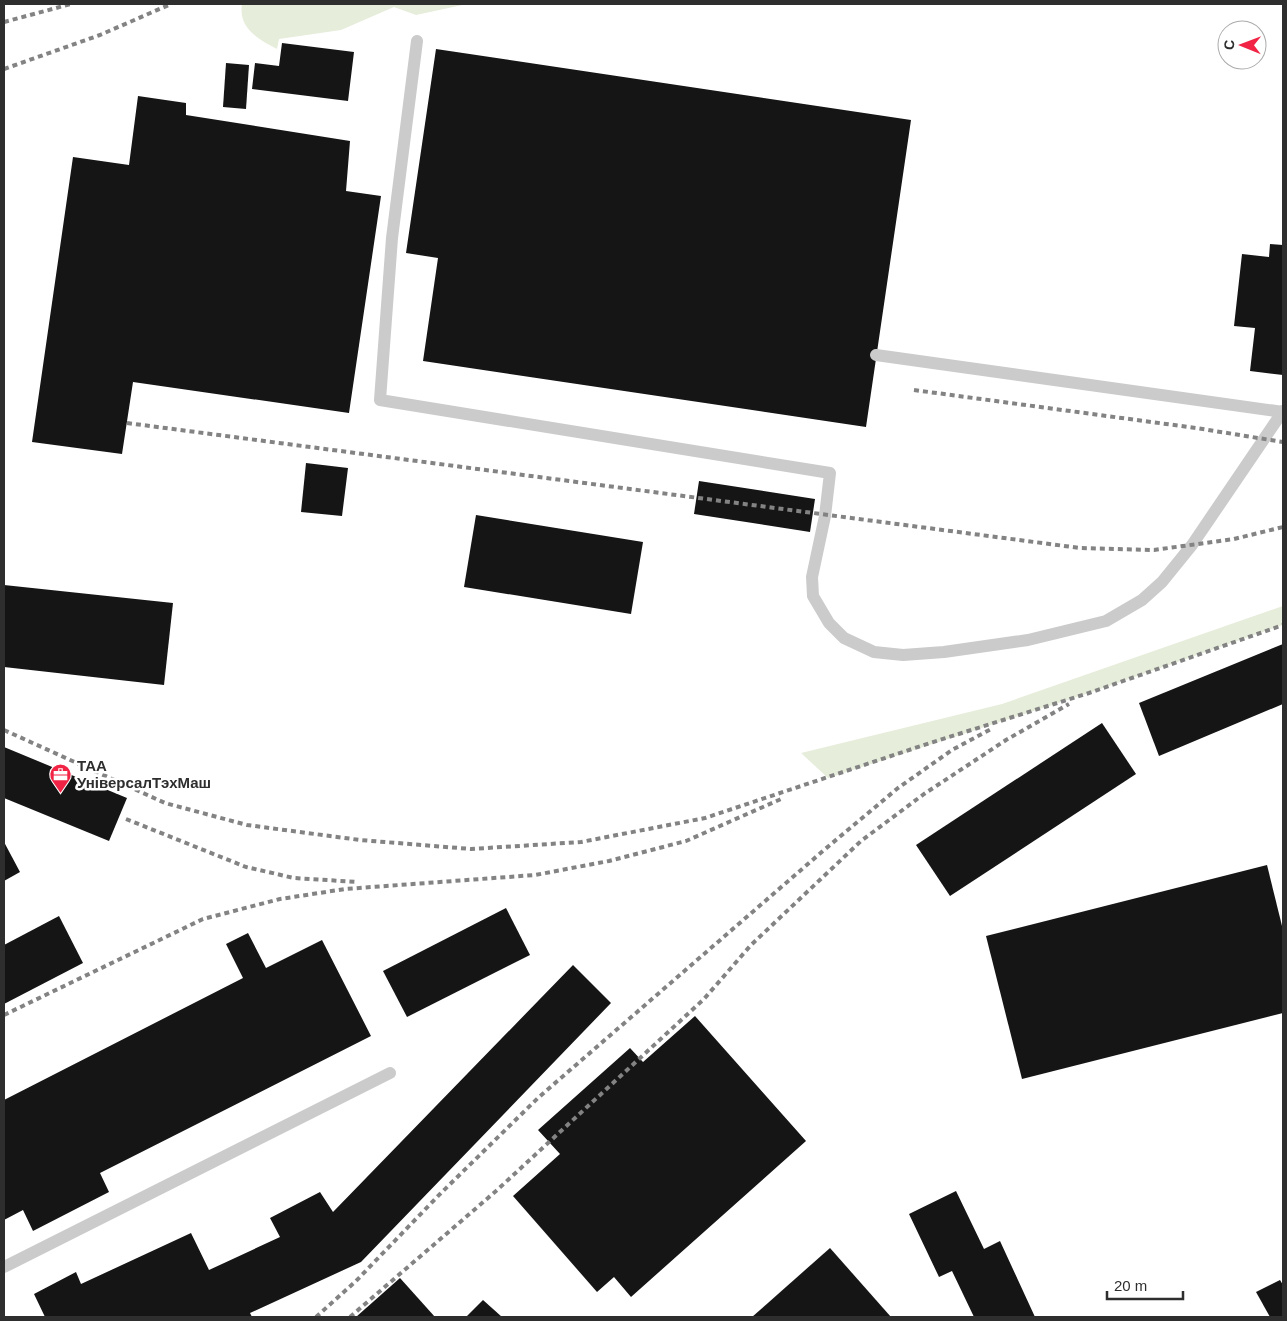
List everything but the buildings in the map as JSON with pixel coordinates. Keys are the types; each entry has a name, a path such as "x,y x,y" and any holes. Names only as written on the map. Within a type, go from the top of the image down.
{"lane":[{"path":"417,41 392,238 380,400 830,473 825,516 812,577 813,596 829,624 844,638 874,652 902,655 944,652 1028,640 1106,621 1142,600 1162,582 1192,545 1283,411 876,355"},
{"path":"4,1267 390,1073"}],"green space":[{"path":"242,4 467,4 416,15 394,7 341,30 279,39 277,49 257,37 246,26 243,20"},
{"path":"1283,606 1283,625 1089,693 828,778 801,753 1002,704"}],"railway":[{"path":"4,22 71,4"},
{"path":"4,69 100,35 171,4"},
{"path":"914,390 1196,428 1283,442"},
{"path":"127,423 1080,548 1154,550 1234,539 1283,527"},
{"path":"4,730 165,803 247,825 360,840 471,849 581,842 705,818 930,743 1089,693 1283,625"},
{"path":"350,1317 496,1191 704,999 751,945 861,841 924,794 1006,740 1069,704"},
{"path":"316,1317 356,1281 441,1193 539,1097 898,788 952,750 991,729"},
{"path":"4,1015 203,919 280,899 345,889 535,875 609,861 686,841 781,799"},
{"path":"126,819 246,867 294,878 358,882"}],"place":[{"name":"ТАА УніверсалТэхМаш","path":"61,793"}]}
